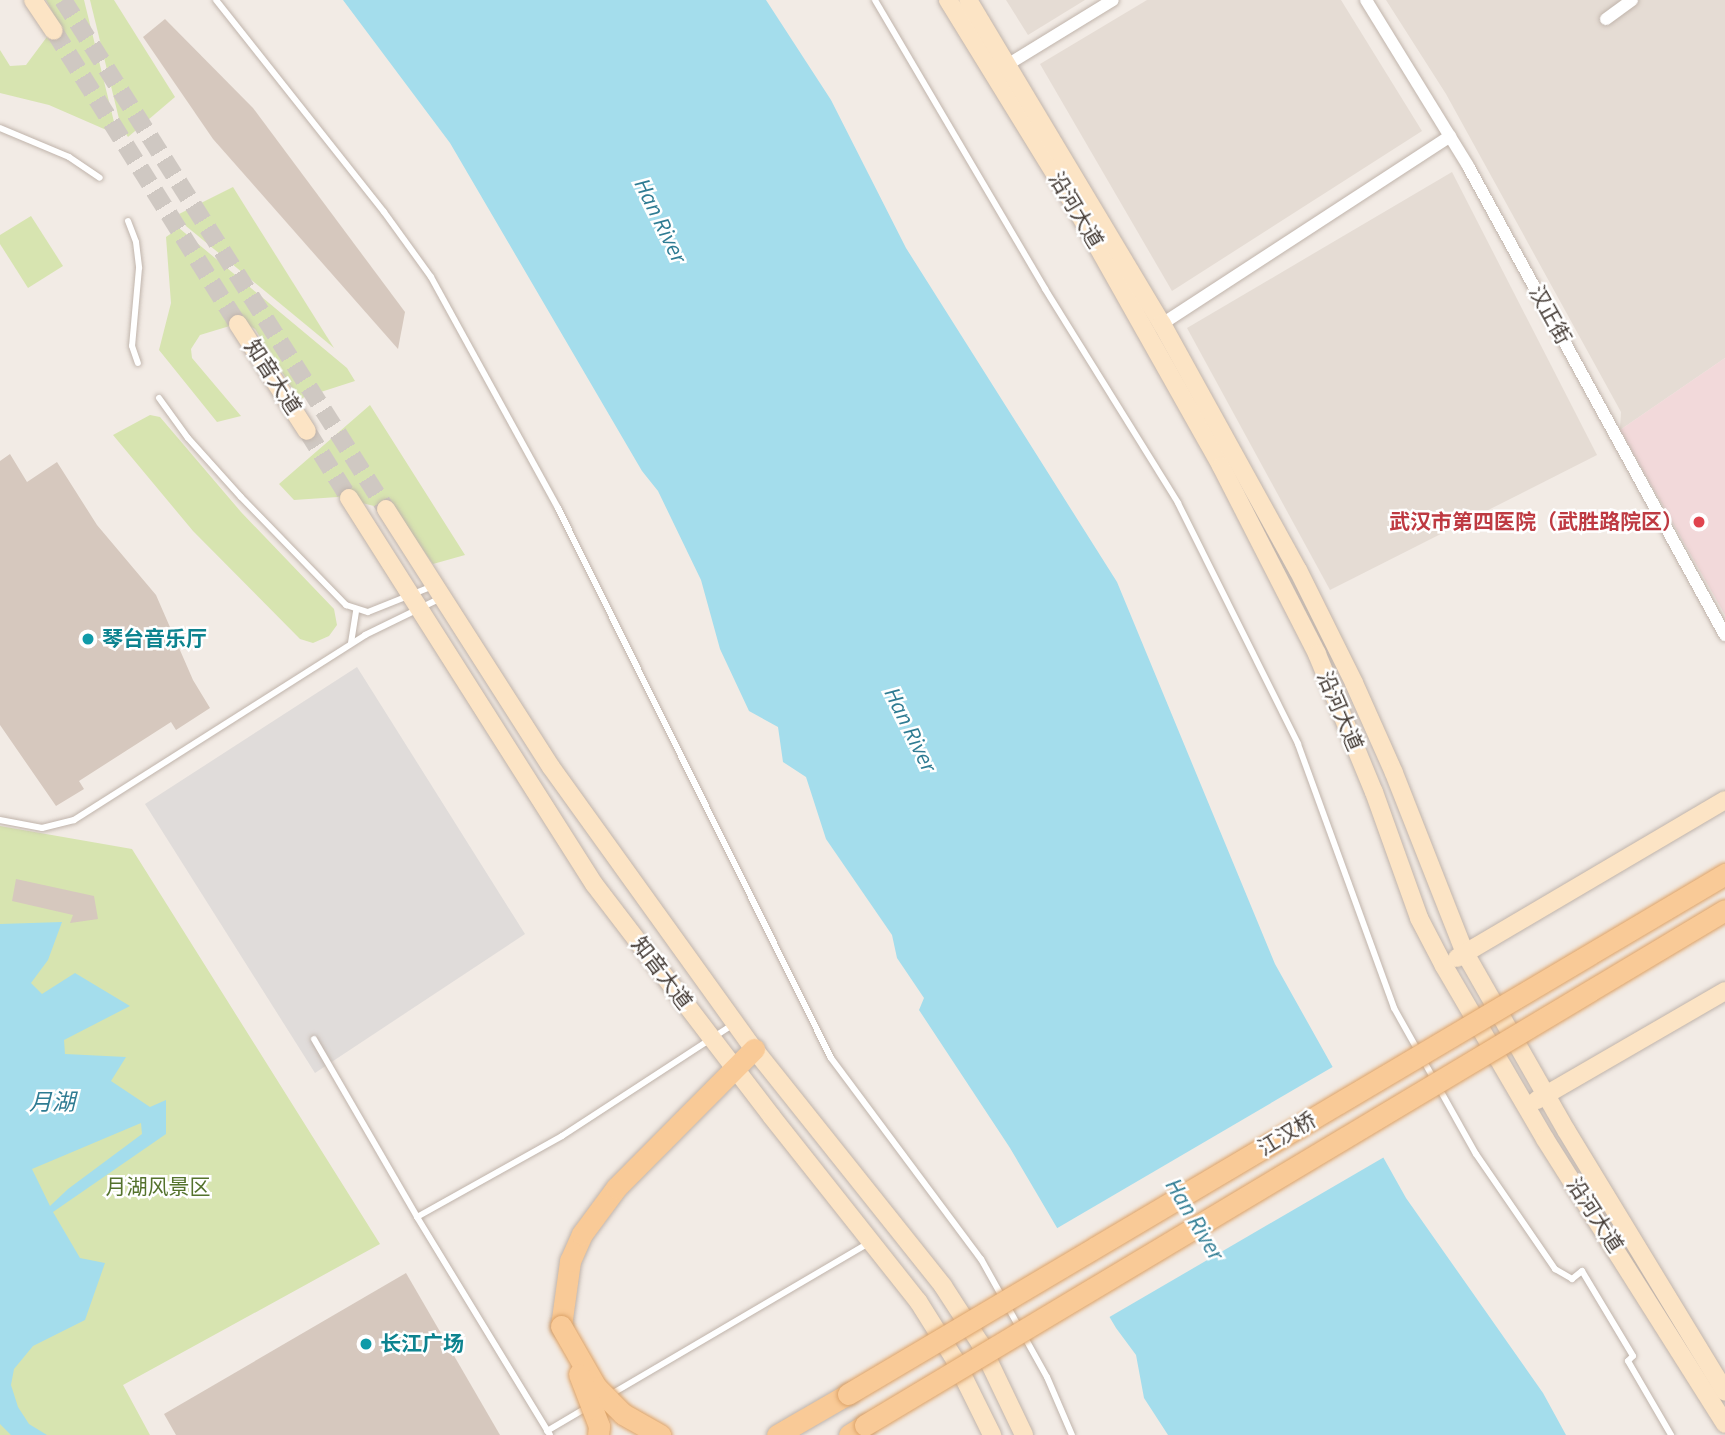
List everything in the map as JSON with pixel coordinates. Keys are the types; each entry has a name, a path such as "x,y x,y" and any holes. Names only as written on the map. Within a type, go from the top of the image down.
{"main road":[{"path":"33,0 54,32"},
{"name":"沿河大道","path":"947,0 1077,210 1227,478 1317,654 1374,792 1419,918 1444,965 1525,1106 1725,1424"},
{"name":"沿河大道","path":"968,0 1219,424 1354,683 1394,773 1465,953 1546,1095 1725,1391"},
{"name":"知音大道","path":"238,324 307,431"},
{"name":"知音大道","path":"349,498 594,884 735,1069 872,1241 939,1332 992,1435"},
{"name":"知音大道","path":"386,509 551,767 754,1049 943,1286 980,1343 1024,1435"},
{"path":"1444,965 1725,800"},
{"name":"江汉桥","path":"777,1435 1725,874"},
{"name":"江汉桥","path":"857,1430 1725,910"},
{"path":"1525,1106 1725,991"},
{"path":"598,1435 599,1426 561,1326 570,1261 582,1234 616,1188 754,1049"},
{"path":"561,1326 596,1387 623,1414 660,1435"}],"street":[{"path":"1007,65 1113,0"},
{"name":"汉正街","path":"1366,0 1450,136 1725,635"},
{"path":"1606,19 1632,0"},
{"path":"1162,324 1450,136"}],"lane":[{"path":"216,0 384,212 430,277 558,508 831,1058 981,1259 1047,1377 1072,1435"},
{"path":"875,0 1045,289 1178,503 1298,744 1394,1008 1475,1154 1555,1269 1572,1279 1582,1271 1633,1356 1628,1362 1671,1435"},
{"path":"0,128 57,151 100,178"},
{"path":"128,221 136,242 139,268 132,346 138,363"},
{"path":"159,398 188,438 346,605 356,610 377,610 417,602 439,591"},
{"path":"0,820 42,828 74,820 351,643 439,591"},
{"path":"351,643 356,610"},
{"path":"417,1217 562,1136 736,1023"},
{"path":"314,1039 417,1217 549,1433 872,1241"}],"shaded area":[{"path":"1006,0 1085,0 1028,35"},
{"path":"1147,0 1341,0 1422,131 1172,291 1040,64"},
{"path":"1386,0 1725,0 1725,358 1620,430 1621,412 1446,94"},
{"path":"1452,172 1597,455 1330,590 1187,328"},
{"name":"武汉市第四医院（武胜路院区）","path":"1725,358 1725,615 1620,430"},
{"path":"357,667 525,934 315,1073 145,804"}],"green space":[{"path":"46,0 84,0 115,126 111,132 49,105 0,93 0,50 10,66 26,65 58,22"},
{"path":"90,0 114,0 175,97 128,137 121,127"},
{"path":"233,187 334,348 186,226 179,214"},
{"path":"31,216 63,266 28,288 0,244 0,235"},
{"path":"179,228 347,368 355,381 299,399 255,329 243,322 200,335 191,349 192,358 241,416 217,422 159,350 171,303 166,237"},
{"path":"370,405 465,555 433,564 405,524 386,509 338,497 294,500 279,484"},
{"path":"150,415 160,417 241,512 334,609 337,625 329,636 313,643 300,639 193,531 113,435"},
{"name":"月湖风景区","path":"0,826 132,849 380,1244 123,1385 150,1435 0,1435"}],"water":[{"name":"Han River","path":"343,0 766,0 831,100 906,248 1117,582 1275,964 1406,1198 1543,1393 1566,1435 1168,1435 1144,1398 1136,1355 1116,1328 1010,1148 919,1010 924,998 897,958 892,935 826,839 806,777 783,762 778,727 749,711 720,649 701,580 658,491 642,471 450,143"},
{"name":"月湖","path":"62,922 48,960 31,983 42,994 75,973 130,1006 64,1040 65,1054 126,1057 111,1081 150,1107 166,1100 166,1134 53,1212 80,1258 105,1263 85,1320 33,1346 14,1369 11,1385 18,1407 29,1424 47,1435 11,1435 0,1424 0,924","holes":["141,1123 142,1134 68,1189 50,1206 32,1169"]}],"pier":[{"path":"1336,1065 1386,1156 1106,1319 1054,1230"}],"building":[{"path":"165,19 253,108 405,312 398,349 213,139 143,37"},
{"name":"琴台音乐厅","path":"10,454 27,482 57,462 97,525 156,595 193,680 210,708 176,730 171,722 79,781 84,789 56,806 0,725 0,461"},
{"path":"16,879 94,896 98,919 70,923 73,915 12,901"},
{"name":"长江广场","path":"406,1273 500,1435 176,1435 164,1414"}],"tunnel":[{"path":"63,0 386,509"},
{"path":"54,31 238,324"},
{"path":"307,431 349,498"}],"place":[{"name":"武汉市第四医院（武胜路院区）","path":"1699,522"},
{"name":"琴台音乐厅","path":"88,639"},
{"name":"长江广场","path":"366,1344"}]}
